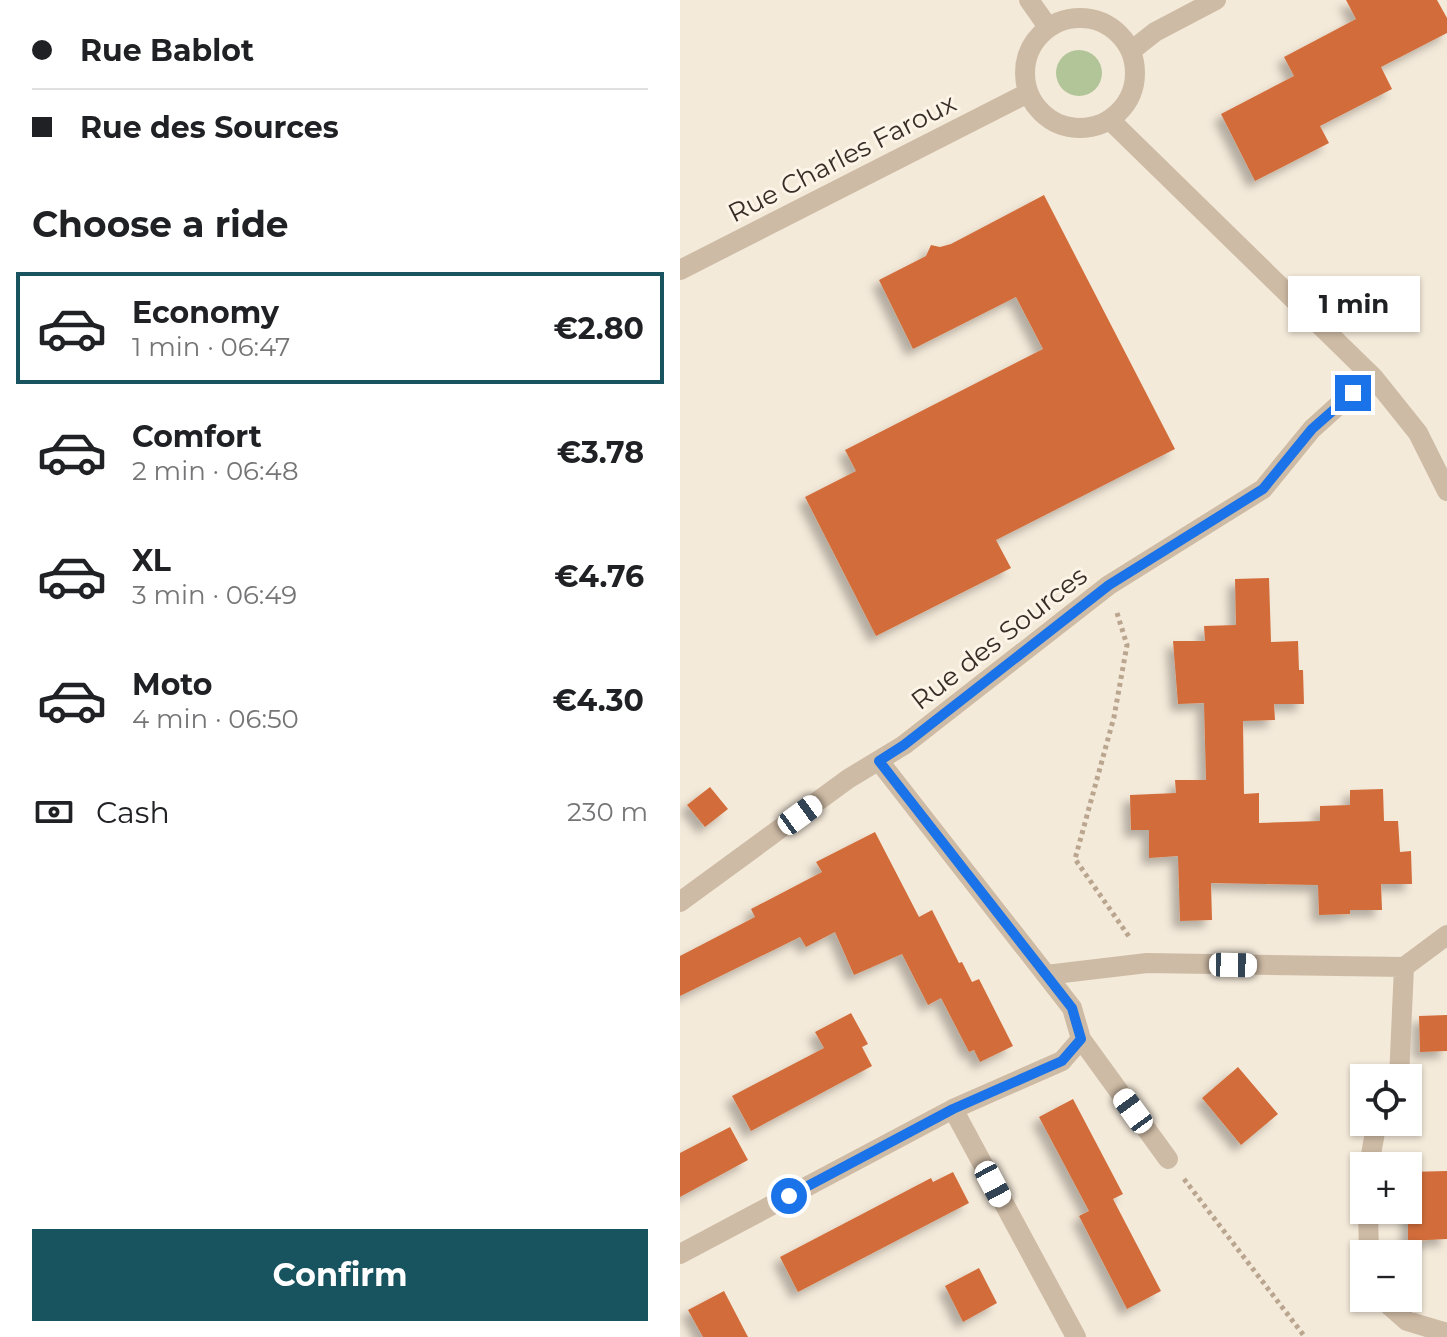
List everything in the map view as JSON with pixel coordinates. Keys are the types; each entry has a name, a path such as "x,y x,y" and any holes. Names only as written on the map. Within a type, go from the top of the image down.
{"street":[{"path":"1029,0 1048,27"},
{"path":"1131,51 1155,32 1216,0"},
{"path":"1068,19 1091,19 1109,26 1131,51 1135,81 1127,102 1110,120 1083,128 1067,127 1055,123 1041,112 1028,93 1024,75 1026,59 1035,40 1048,27 1068,19"},
{"name":"Rue Charles Faroux","path":"680,270 1028,93"},
{"path":"1110,120 1374,378 1418,433 1447,491"},
{"name":"Rue des Sources","path":"680,902 848,779 904,745 1109,585 1263,489 1312,429 1374,378"},
{"path":"879,761 1072,1008 1081,1039 1168,1159"},
{"path":"1046,975 1147,963 1404,967 1447,935"},
{"path":"1400,1064 1404,967"},
{"path":"680,1254 953,1109 1062,1061 1081,1039"},
{"path":"953,1109 1076,1337"},
{"path":"1397,1312 1407,1321 1447,1333"}],"path":[{"path":"1109,585 1127,645 1114,717 1075,859 1147,963"},
{"path":"1168,1159 1305,1337"}],"green space":[{"path":"1079,50 1095,57 1102,73 1095,89 1079,96 1063,89 1056,73 1063,57"}],"building":[{"path":"1346,0 1437,0 1447,18 1447,33 1381,67 1392,89 1320,126 1329,143 1255,181 1221,114 1294,76 1284,57 1356,19"},
{"path":"1044,195 1175,449 996,540 1011,568 876,636 805,497 856,471 845,450 1043,349 1016,297 913,349 879,280 926,256 931,245 940,247 951,244"},
{"path":"1269,578 1271,642 1298,641 1304,704 1274,704 1275,720 1243,721 1244,794 1259,793 1259,823 1320,821 1320,806 1350,805 1350,790 1383,789 1384,821 1398,821 1400,852 1411,851 1412,884 1381,884 1382,910 1350,910 1350,914 1319,915 1318,885 1211,883 1212,920 1180,921 1178,856 1149,858 1149,830 1131,830 1130,795 1176,793 1175,780 1206,780 1204,703 1178,704 1173,641 1205,641 1204,626 1236,625 1235,579"},
{"path":"710,787 728,809 705,827 687,805"},
{"path":"875,832 919,917 932,910 959,963 962,962 972,982 979,979 1013,1046 980,1062 974,1050 969,1052 941,998 928,1005 902,954 854,975 835,932 806,947 800,937 680,996 680,956 755,917 751,909 822,872 816,862"},
{"path":"851,1013 868,1044 862,1047 872,1066 751,1131 732,1096 824,1048 815,1032"},
{"path":"1447,1015 1447,1051 1420,1052 1419,1016"},
{"path":"1238,1067 1278,1114 1241,1145 1202,1098"},
{"path":"1073,1099 1123,1194 1113,1199 1161,1291 1127,1309 1079,1216 1089,1211 1039,1117"},
{"path":"730,1127 748,1160 680,1197 680,1153"},
{"path":"1447,1171 1447,1239 1408,1240 1408,1224 1422,1224 1422,1172"},
{"path":"953,1172 969,1203 798,1292 780,1257 931,1178 933,1182"},
{"path":"979,1268 997,1303 963,1322 945,1286"},
{"path":"724,1291 748,1337 703,1337 688,1310"}],"route":[{"path":"789,1196 953,1109 1062,1061 1081,1039 1072,1008 879,761 904,745 1109,585 1263,489 1312,429 1353,393"}]}
